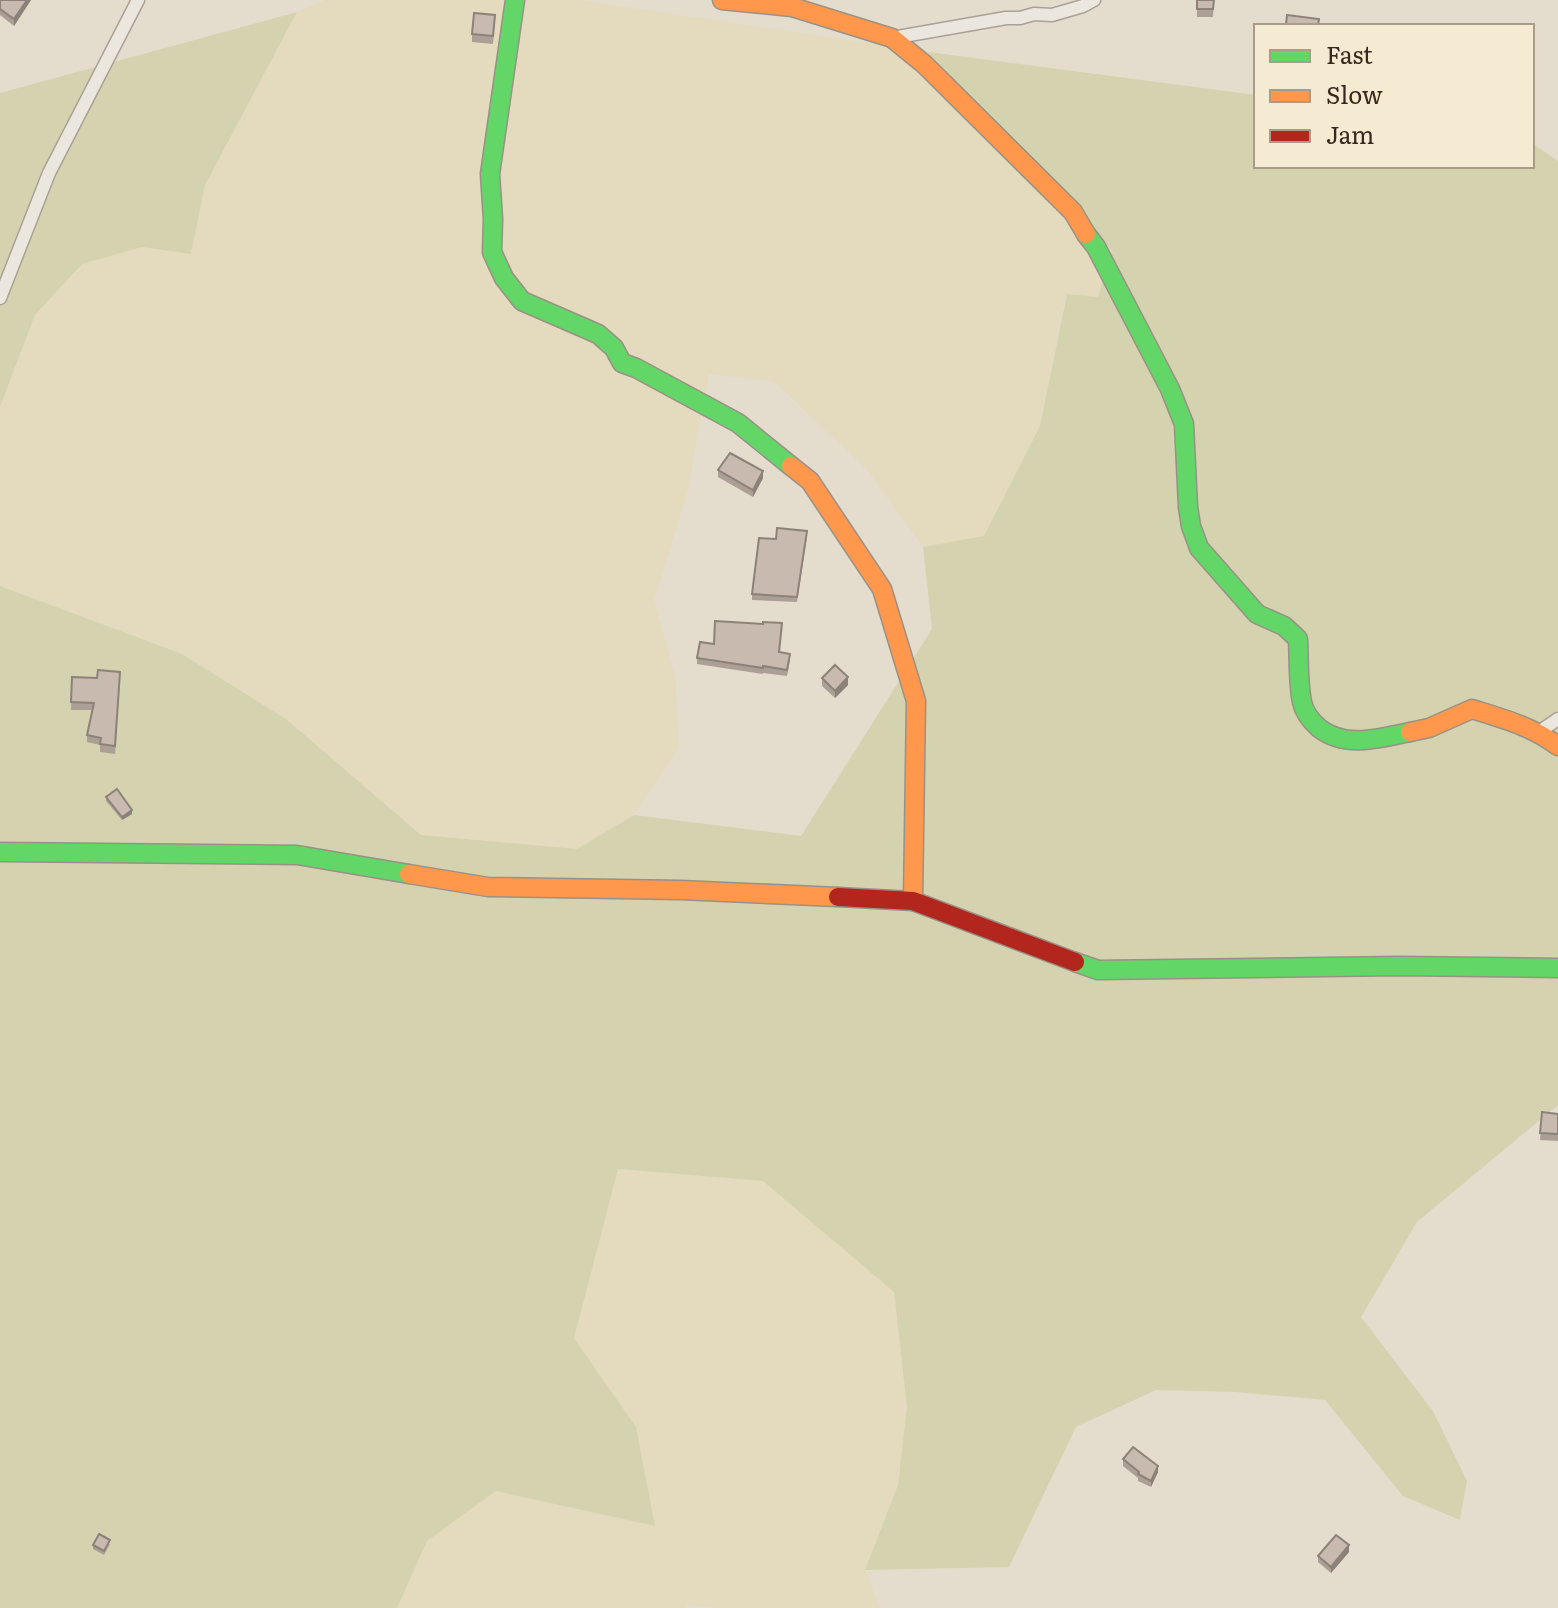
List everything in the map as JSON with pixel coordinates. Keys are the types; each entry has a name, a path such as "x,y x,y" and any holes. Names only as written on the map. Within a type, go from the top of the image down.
{"street":[{"path":"0,298 49,173 138,0"},
{"path":"515,0 490,174 492,252 504,278 522,301 598,334 614,348 622,363 738,423 810,481 882,589 916,701 913,901"},
{"path":"722,0 792,7 892,38 924,64 1073,212 1096,247 1170,389 1184,424 1188,507 1199,548 1257,614 1284,626 1298,639 1302,704 1311,721 1326,733 1343,740 1366,741 1429,728 1472,709 1539,732 1558,746"},
{"path":"892,38 1006,18 1052,15 1094,0"},
{"path":"1539,732 1558,719"},
{"path":"0,852 297,855 488,887 680,890 913,901 1098,970 1399,966 1558,968"}],"shaded area":[{"path":"325,0 578,0 928,52 1112,250 1098,297 1066,295 1040,426 984,537 923,547 868,471 774,381 709,374 687,493 654,601 675,675 679,748 634,815 577,849 421,835 286,719 0,586 0,407 35,315 82,263 142,247 191,253 205,185 297,12"},
{"path":"297,12 205,185 191,254 142,247 82,264 35,315 0,407 0,93"},
{"path":"928,52 1254,95 1254,168 1534,168 1534,144 1558,161 1558,1105 1417,1222 1361,1317 1433,1411 1467,1481 1460,1520 1403,1496 1325,1400 1235,1392 1156,1390 1076,1427 1009,1567 865,1570 898,1485 907,1407 894,1292 763,1181 618,1169 574,1338 636,1427 655,1526 496,1491 427,1541 397,1608 0,1608 0,586 182,654 286,719 421,835 577,849 634,815 801,836 932,629 923,547 984,536 1040,426 1067,294 1098,297 1112,251"},
{"path":"617,1169 763,1181 894,1292 907,1407 898,1485 865,1570 880,1608 719,1608 687,1605 686,1608 397,1608 427,1541 496,1491 654,1526 636,1427 574,1338"}],"building":[{"path":"0,0 27,0 14,19 0,9"},
{"path":"1197,0 1214,0 1213,9 1197,9"},
{"path":"474,13 495,15 493,36 472,34"},
{"path":"1287,15 1319,19 1318,24 1286,24"},
{"path":"730,453 763,471 753,490 718,470"},
{"path":"777,528 807,531 797,597 752,594 759,538 776,539"},
{"path":"715,621 782,623 779,652 790,654 787,670 697,658 700,642 714,644"},
{"path":"835,665 848,677 835,691 822,678"},
{"path":"98,670 120,672 115,746 100,744 101,738 87,735 94,703 71,702 72,677 97,678"},
{"path":"117,789 132,810 122,817 106,797"},
{"path":"1542,1112 1558,1114 1558,1134 1540,1133"},
{"path":"1133,1447 1158,1466 1151,1481 1138,1474 1123,1459"},
{"path":"99,1534 110,1540 104,1551 93,1545"},
{"path":"1336,1535 1349,1545 1331,1567 1318,1556"}],"traffic: fast":[{"path":"515,0 490,174 492,252 504,278 522,301 598,334 614,348 622,363 738,423 791,466"},
{"path":"1086,234 1096,247 1170,389 1184,424 1188,507 1199,548 1257,614 1284,626 1298,639 1299,679 1303,706 1308,716 1329,734 1351,740 1410,732"},
{"path":"0,852 297,855 409,874"},
{"path":"1075,962 1098,970 1399,966 1558,968"}],"traffic: slow":[{"path":"722,0 792,7 892,38 924,64 1073,212 1086,234"},
{"path":"791,466 810,481 882,589 916,701 913,901"},
{"path":"1410,732 1429,728 1472,709 1527,728 1558,746"},
{"path":"409,874 488,887 680,890 838,897"}],"traffic: jam":[{"path":"838,897 913,901 1075,962"}]}
